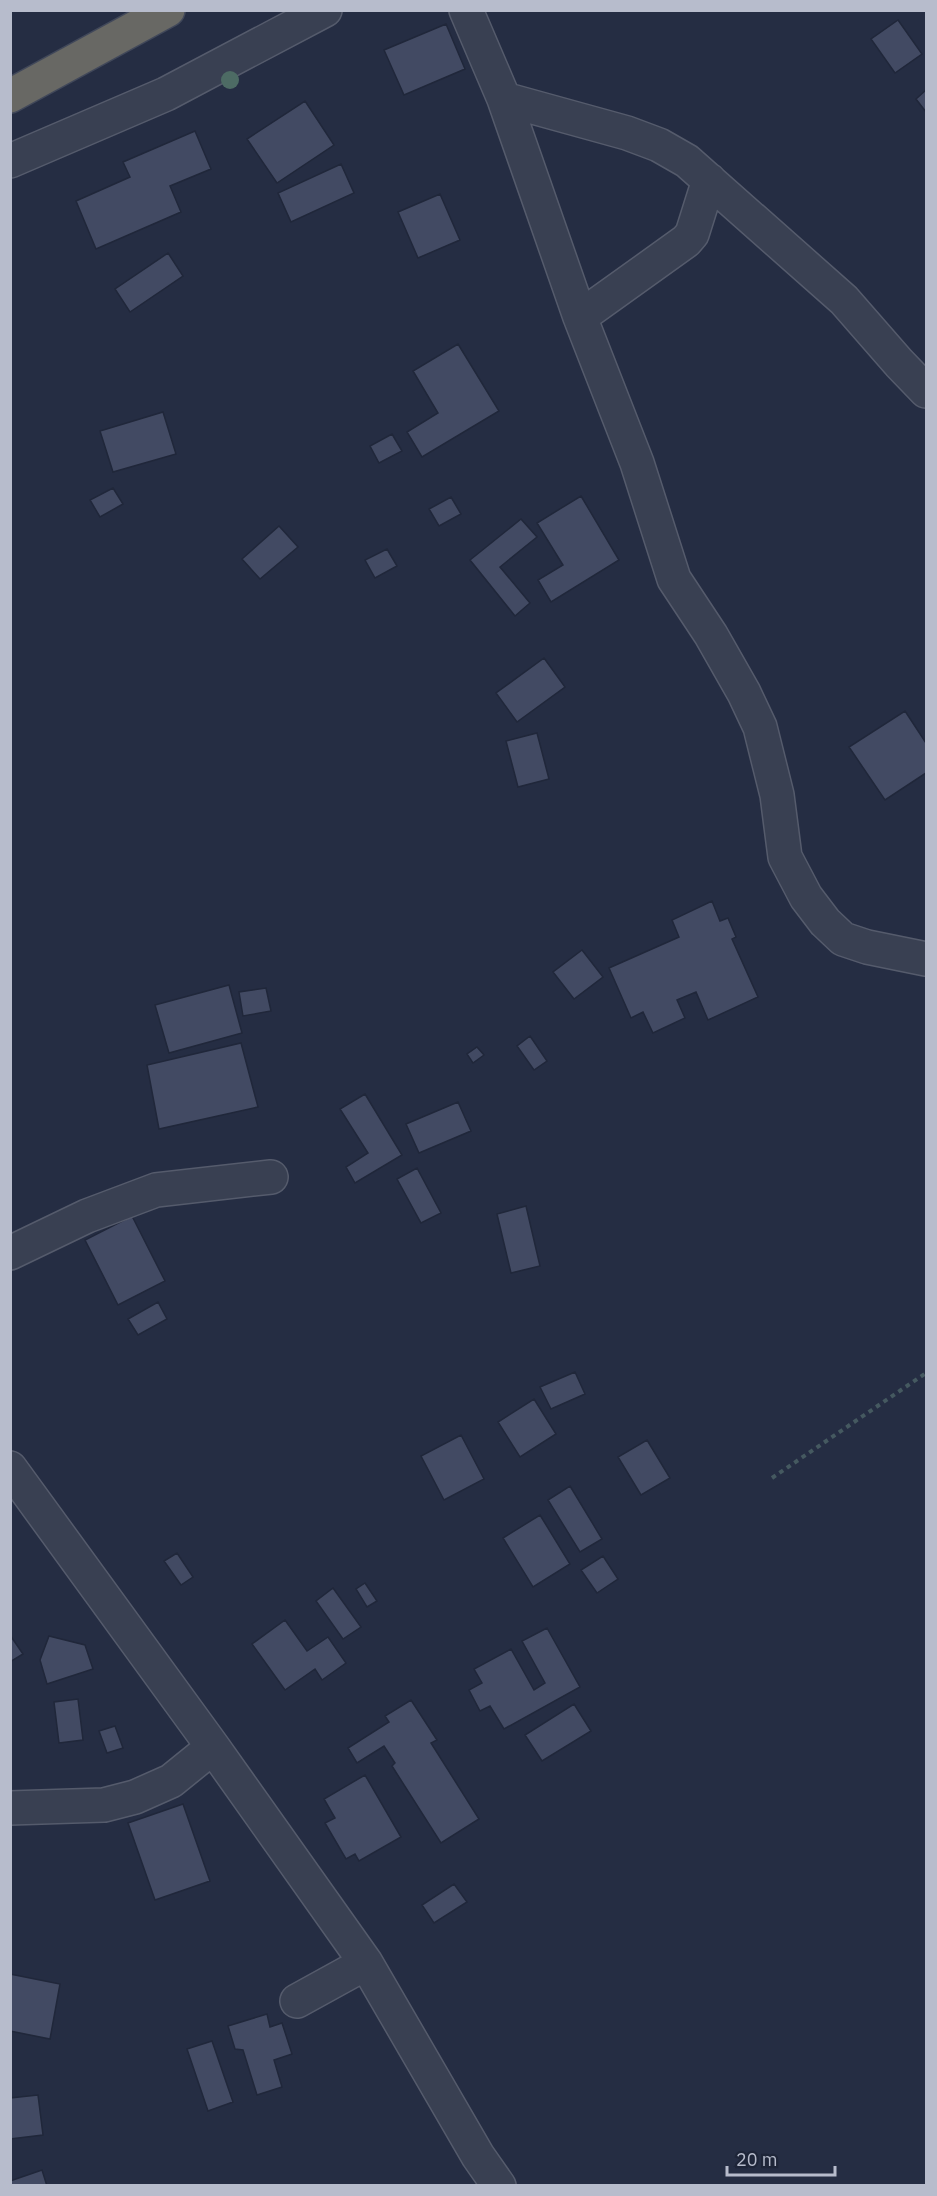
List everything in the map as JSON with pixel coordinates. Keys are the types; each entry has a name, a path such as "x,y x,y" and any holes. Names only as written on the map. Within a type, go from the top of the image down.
{"highway":[{"path":"10,96 168,10"}],"street":[{"path":"10,161 166,94 325,10"},
{"path":"466,10 504,99 580,316 637,464 674,579 711,636 760,727 777,795 785,857 806,897 825,922 843,939 867,947 927,958"},
{"path":"504,99 627,133 659,144 687,161 844,300 899,363 927,391"},
{"path":"580,316 686,241 692,234 710,180"},
{"path":"10,1253 87,1216 156,1190 271,1177"},
{"path":"10,1468 213,1746 366,1963 478,2156 499,2186"},
{"path":"10,1808 104,1805 135,1797 171,1781 213,1746"},
{"path":"297,2001 366,1963"}],"path":[{"path":"772,1478 927,1373"}],"building":[{"path":"898,20 922,54 895,73 871,39"},
{"path":"446,24 465,69 404,95 384,50"},
{"path":"926,90 926,112 916,99"},
{"path":"305,101 334,145 277,183 247,139"},
{"path":"195,131 211,169 170,186 181,212 96,249 76,201 130,177 123,162"},
{"path":"341,164 354,193 291,222 278,193"},
{"path":"440,194 460,240 418,258 398,212"},
{"path":"168,253 183,276 130,312 115,289"},
{"path":"458,344 499,411 422,457 407,432 438,413 413,371"},
{"path":"163,412 176,454 113,472 100,431"},
{"path":"392,434 402,451 379,463 370,446"},
{"path":"113,488 123,504 100,517 90,500"},
{"path":"581,496 619,560 551,602 538,580 563,565 537,523"},
{"path":"451,497 461,514 439,526 429,509"},
{"path":"521,519 537,537 500,567 530,603 515,616 470,560"},
{"path":"279,526 298,547 260,579 242,559"},
{"path":"387,549 397,566 375,578 365,560"},
{"path":"544,658 565,687 517,722 496,693"},
{"path":"905,711 926,743 926,773 885,800 849,747"},
{"path":"537,733 549,779 518,787 506,741"},
{"path":"712,901 720,921 728,918 736,937 732,939 758,997 708,1020 696,992 677,1000 685,1018 653,1033 643,1012 631,1018 609,968 679,937 672,920"},
{"path":"582,950 603,977 574,999 553,972"},
{"path":"229,985 242,1033 169,1053 155,1005"},
{"path":"266,988 271,1011 243,1016 239,992"},
{"path":"530,1036 547,1061 534,1070 517,1046"},
{"path":"241,1043 258,1107 159,1129 147,1065"},
{"path":"477,1047 484,1055 473,1063 467,1054"},
{"path":"365,1094 402,1155 355,1183 346,1167 368,1153 340,1109"},
{"path":"458,1102 471,1131 419,1153 406,1124"},
{"path":"417,1168 441,1213 421,1223 397,1179"},
{"path":"526,1206 540,1266 511,1273 497,1214"},
{"path":"132,1216 165,1281 118,1305 85,1240"},
{"path":"158,1302 167,1319 138,1335 128,1319"},
{"path":"575,1372 585,1394 551,1409 540,1387"},
{"path":"534,1399 556,1434 520,1457 498,1422"},
{"path":"461,1435 484,1479 444,1500 421,1456"},
{"path":"647,1440 670,1478 641,1495 618,1457"},
{"path":"570,1486 602,1539 580,1552 548,1500"},
{"path":"540,1515 570,1564 533,1587 503,1538"},
{"path":"177,1553 193,1577 181,1585 164,1561"},
{"path":"603,1556 618,1579 597,1593 581,1570"},
{"path":"365,1583 377,1601 367,1607 356,1589"},
{"path":"333,1588 361,1627 343,1639 316,1601"},
{"path":"285,1620 307,1651 328,1637 346,1663 322,1680 315,1669 285,1690 252,1644"},
{"path":"547,1628 580,1687 504,1729 490,1706 480,1711 469,1690 482,1683 474,1669 511,1649 534,1690 545,1683 522,1641"},
{"path":"10,1635 23,1654 10,1662"},
{"path":"49,1636 85,1645 93,1669 47,1684 40,1660"},
{"path":"78,1699 83,1740 59,1743 54,1702"},
{"path":"411,1700 437,1740 431,1743 479,1819 441,1843 392,1766 395,1763 384,1746 357,1763 348,1748 389,1722 385,1716"},
{"path":"574,1704 591,1731 542,1761 525,1735"},
{"path":"115,1726 123,1748 107,1753 99,1731"},
{"path":"365,1775 401,1837 359,1861 355,1854 346,1859 325,1823 335,1818 324,1799"},
{"path":"183,1804 210,1881 155,1900 128,1823"},
{"path":"454,1884 467,1902 434,1923 422,1905"},
{"path":"10,1974 60,1984 50,2039 10,2031"},
{"path":"267,2014 270,2027 282,2023 292,2054 274,2060 282,2087 257,2095 243,2050 235,2049 228,2026"},
{"path":"212,2041 233,2102 208,2111 187,2049"},
{"path":"38,2095 43,2135 10,2139 10,2098"},
{"path":"42,2170 47,2186 10,2186 10,2181"}]}
